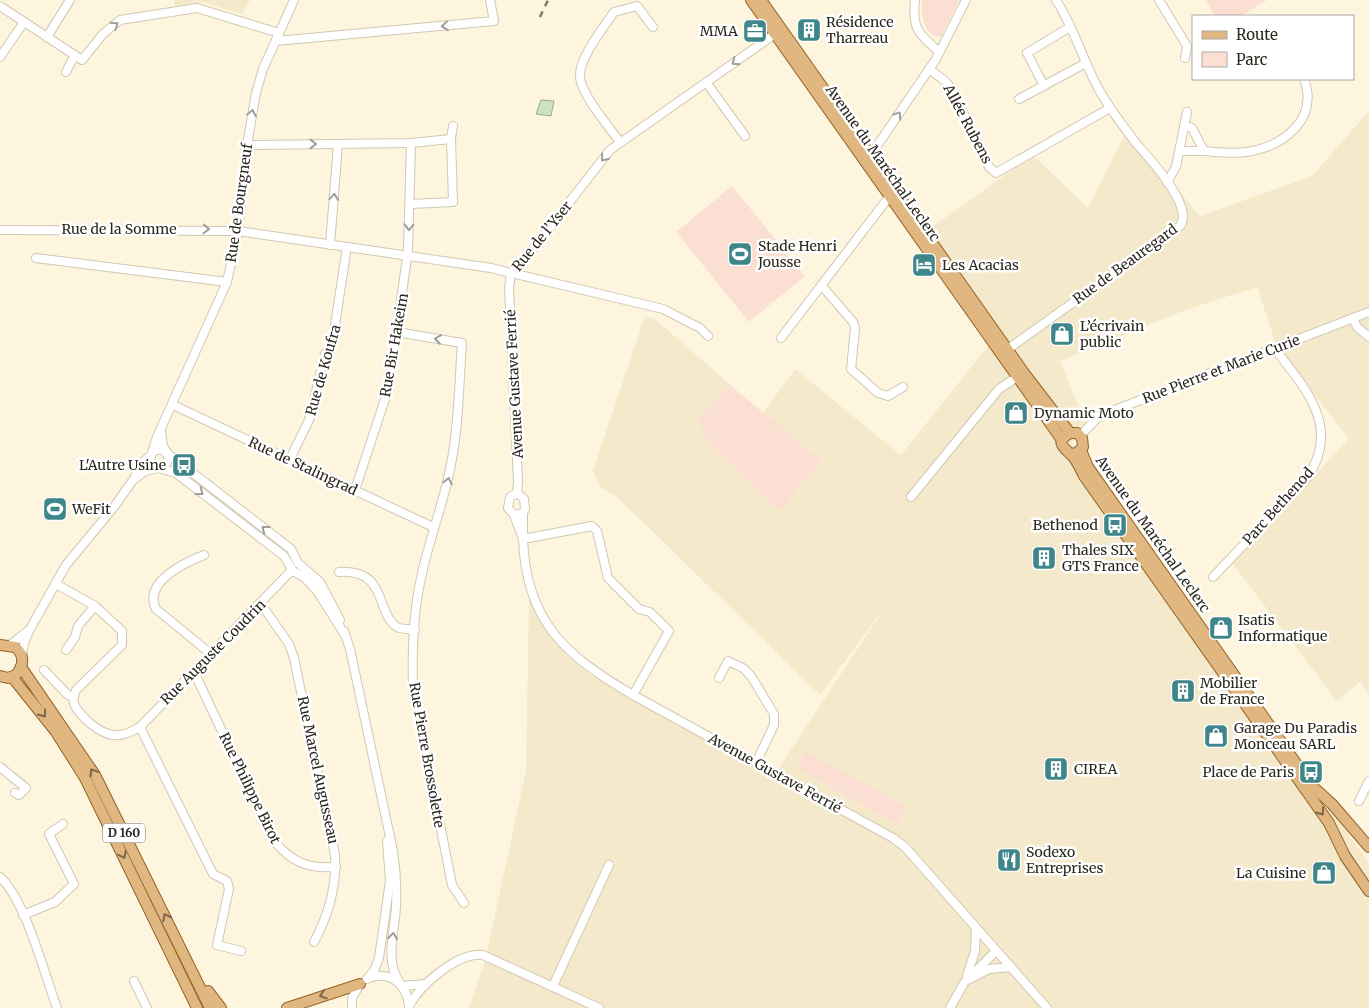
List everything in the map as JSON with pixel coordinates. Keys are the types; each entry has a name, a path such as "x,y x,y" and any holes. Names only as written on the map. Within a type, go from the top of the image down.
{"main road":[{"name":"Avenue du Maréchal Leclerc","path":"751,0 865,154"},
{"name":"Avenue du Maréchal Leclerc","path":"761,0 790,40 865,154 1004,352 1071,436 1064,449 1069,453 1329,823 1345,856 1369,891"},
{"path":"1069,453 1076,454 1084,444 1071,436"},
{"name":"Avenue du Maréchal Leclerc","path":"1081,450 1088,467 1312,786 1332,804 1369,847"},
{"path":"3,644 22,655 21,667 4,678"},
{"name":"D 160","path":"21,667 95,775 210,1008"},
{"name":"D 160","path":"4,678 56,732 85,778 197,1008"},
{"path":"176,936 191,958 212,998 221,1008"},
{"path":"287,1008 363,981"}],"street":[{"path":"47,36 70,0"},
{"name":"Rue de Bourgneuf","path":"22,655 24,642 30,629 66,565 114,507 133,480 139,467 151,454 227,282 238,231 247,145 256,94 294,0"},
{"path":"66,72 103,34 120,20 196,8 278,37 494,21 490,0"},
{"path":"915,0 913,20 917,30 940,52"},
{"path":"865,154 929,69 940,52 966,0"},
{"path":"1056,0 1110,108 1167,182 1176,167 1187,112"},
{"path":"1159,0 1188,46 1185,58"},
{"path":"0,6 79,58"},
{"path":"620,142 582,87 580,76 583,63 614,12 637,6 653,27"},
{"path":"0,56 24,22"},
{"path":"1044,86 1027,53 1070,27"},
{"path":"775,34 790,40"},
{"name":"Rue de l’Yser","path":"238,231 491,268 511,274 522,263 610,150 775,34"},
{"path":"1019,99 1086,62"},
{"name":"Allée Rubens","path":"929,69 946,81 952,89 989,167 996,173 1110,108"},
{"path":"1180,151 1247,152 1281,141 1303,119 1308,98 1304,80"},
{"path":"706,82 745,136"},
{"path":"410,204 452,202 451,139 453,126"},
{"path":"1184,126 1192,128 1204,151"},
{"path":"247,145 411,143 451,139"},
{"name":"Rue Bir Hakeim","path":"355,490 388,390 408,256 411,143"},
{"path":"330,245 338,144"},
{"name":"Rue de Beauregard","path":"1004,352 1180,226 1185,214 1167,182"},
{"path":"781,338 892,193"},
{"name":"Rue de la Somme","path":"0,230 238,231"},
{"name":"Rue de Koufra","path":"290,460 309,420 325,354 332,344 347,248"},
{"path":"36,258 227,282"},
{"path":"511,274 663,310 700,328 708,336"},
{"name":"Avenue Gustave Ferrié","path":"511,274 509,288 517,493"},
{"path":"822,286 853,322 855,328 851,369 878,393 888,396 903,387"},
{"path":"1367,313 1369,323"},
{"name":"Rue Pierre et Marie Curie","path":"1071,436 1099,416 1367,313"},
{"path":"1353,318 1357,327 1369,337"},
{"name":"Rue Pierre Brossolette","path":"397,332 462,343 452,461 443,501 433,527 420,579 415,630 413,688 452,885 464,902"},
{"name":"Parc Bethenod","path":"1213,577 1307,478 1315,466 1320,448 1320,417 1314,402 1274,348"},
{"path":"911,497 999,389 1021,375"},
{"name":"Rue de Stalingrad","path":"173,405 433,527"},
{"path":"159,468 167,463 167,453 161,438 162,429"},
{"path":"345,635 318,592 305,578 294,571 284,556 176,473 152,464 151,454 160,449 167,453 291,549 300,564 314,575 326,592 345,635 380,787 397,877 391,959 394,974 408,998 409,1007"},
{"name":"Rue de Bourgneuf","path":"133,480 145,471 159,468"},
{"path":"517,493 524,499 525,509 523,513 514,515 508,508 508,502 512,494 517,493"},
{"name":"Avenue Gustave Ferrié","path":"523,513 523,555 530,588 539,608 558,640 593,671 633,695 893,838 905,847 1047,1008"},
{"name":"Avenue Gustave Ferrié","path":"514,515 523,539"},
{"path":"523,539 592,526 597,531 608,578 639,609 650,612 669,631 633,695"},
{"path":"204,555 184,563 170,574 152,593 152,600 156,609 211,654"},
{"name":"Rue Auguste Coudrin","path":"140,727 294,571 294,564 300,564"},
{"path":"339,572 352,571 369,579 378,591 390,618 399,628 415,630"},
{"path":"56,584 95,606 122,631 122,645 76,690 74,705 98,729 105,733 123,734 140,727 213,874 228,881 229,889 217,945 241,951"},
{"name":"Rue Marcel Augusseau","path":"261,604 289,644 294,658 323,790 336,867 336,880 326,919 314,942"},
{"path":"66,650 75,637 78,626 95,606"},
{"name":"Rue de Bourgneuf","path":"3,644 30,629"},
{"path":"719,678 728,661 744,668 774,714 774,725 756,763"},
{"path":"44,670 68,695 74,697"},
{"name":"Rue Philippe Birot","path":"194,672 274,840 287,857 322,868 336,867"},
{"path":"0,768 26,788 19,795 16,793"},
{"path":"1359,801 1369,781"},
{"path":"352,1008 352,998 363,981 374,972 379,958 390,881 380,787"},
{"path":"23,914 56,902 74,884 49,834 63,824"},
{"path":"553,986 609,865"},
{"path":"0,877 14,895 23,914 57,1008"},
{"path":"950,1008 964,983 975,951 976,928"},
{"path":"964,983 996,951"},
{"path":"409,1007 416,994 429,982 460,958 473,954 483,955 599,1008"},
{"path":"964,983 989,969 1011,967"},
{"path":"363,981 384,975 401,985 414,986 429,982"},
{"path":"134,981 147,1008"}],"shaded area":[{"path":"174,0 250,0 242,14 202,2 175,6"},
{"path":"541,100 554,101 551,116 536,114"},
{"path":"1369,111 1369,693 1360,682 1337,701 1232,563 1349,439 1277,347 1257,287 1188,309 1060,361 1086,424 1072,443 1369,863 1369,1008 469,1008 485,961 526,771 529,598 549,634 567,656 588,673 777,771 887,604 820,695 642,521 613,494 601,488 593,471 645,316 655,319 763,413 795,369 901,455 992,341 915,239 1033,155 1088,208 1127,130 1200,216 1312,176"}],"green space":[{"path":"922,0 959,0 941,37 935,36 927,29 924,23"},
{"path":"1206,0 1267,0 1243,15 1214,15"},
{"name":"Stade Henri Jousse","path":"732,186 805,276 749,322 676,232"},
{"path":"729,385 822,461 779,511 711,446 698,421"},
{"path":"805,751 907,806 897,824 797,768"}],"railway":[{"path":"540,17 548,0"}],"place":[{"name":"Résidence Tharreau","path":"809,30"},
{"name":"MMA","path":"755,31"},
{"name":"Stade Henri Jousse","path":"740,254"},
{"name":"Les Acacias","path":"924,265"},
{"name":"L’écrivain public","path":"1062,334"},
{"name":"Dynamic Moto","path":"1016,413"},
{"name":"L'Autre Usine","path":"184,465"},
{"name":"WeFit","path":"55,509"},
{"name":"Bethenod","path":"1115,525"},
{"name":"Thales SIX GTS France","path":"1044,558"},
{"name":"Isatis Informatique","path":"1221,628"},
{"name":"Mobilier de France","path":"1183,691"},
{"name":"Garage Du Paradis Monceau SARL","path":"1216,736"},
{"name":"CIREA","path":"1056,769"},
{"name":"Place de Paris","path":"1311,772"},
{"name":"Sodexo Entreprises","path":"1009,860"},
{"name":"La Cuisine","path":"1324,873"}]}
